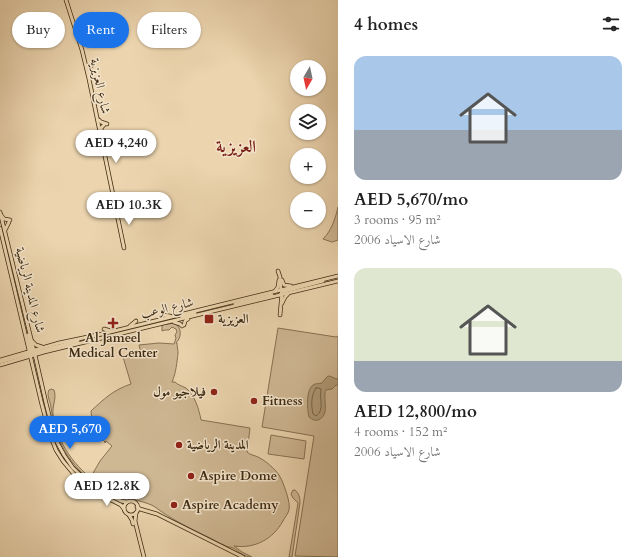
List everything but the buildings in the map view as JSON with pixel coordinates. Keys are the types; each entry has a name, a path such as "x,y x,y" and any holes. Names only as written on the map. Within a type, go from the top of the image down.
{"main road":[{"name":"شارع العزيزية","path":"66,0 82,50 88,75 115,200 125,248 121,237 115,200 114,193 105,144 85,54 66,0"},
{"path":"89,72 89,68 93,64"},
{"path":"99,120 105,124 101,127 102,136"},
{"path":"114,193 118,196 123,196"},
{"path":"115,200 123,196"},
{"path":"109,200 118,201 123,196"},
{"path":"0,213 9,221 5,232"},
{"name":"شارع المدينة الرياضية","path":"0,213 1,223 12,257 31,339 32,353"},
{"path":"0,218 8,250 12,257"},
{"name":"شارع المدينة الرياضية","path":"0,228 27,341 32,353"},
{"path":"8,243 12,249"},
{"path":"278,271 282,292 280,315"},
{"path":"270,298 277,298 281,303 286,295 290,293 287,292 288,291 322,283 338,277"},
{"name":"شارع الوعب","path":"1,363 20,354 44,352 74,346 182,318 270,298 292,286 338,277"},
{"path":"253,299 274,293 281,280 284,285 292,286"},
{"path":"232,307 238,303 326,281"},
{"name":"شارع الوعب","path":"1,363 13,362 44,347 221,305 235,299 274,291 290,293 317,288 338,281"},
{"path":"18,302 22,311 43,398 46,404"},
{"path":"163,315 182,318 210,310 221,305"},
{"path":"186,311 193,312"},
{"path":"132,331 136,328 175,318 175,316"},
{"path":"173,321 183,326 186,320 190,317"},
{"path":"130,327 136,321"},
{"path":"104,329 113,331"},
{"path":"121,334 125,335"},
{"path":"1,363 75,342 83,338"},
{"path":"97,341 101,338"},
{"path":"31,339 36,346 44,347"},
{"path":"20,354 25,350 27,341"},
{"path":"37,365 40,355 44,352"},
{"path":"32,353 36,379 51,431 64,456 80,476 98,489 121,501 134,502 140,509 157,514 242,557"},
{"path":"32,353 37,365 46,404 51,431 50,441"},
{"path":"19,359 29,360 33,364"},
{"path":"35,383 36,379"},
{"path":"50,435 56,450 72,473 93,491 120,505 129,515 132,520 143,557"},
{"path":"124,509 124,505 127,502"},
{"path":"137,507 135,521 143,557"},
{"path":"129,515 142,511 167,519"}],"shaded area":[{"path":"338,207 338,240 332,242 323,239 331,228"},
{"name":"المدينة الرياضية","path":"174,323 179,327 180,335 176,343 178,353 172,382 175,382 189,391 196,403 201,420 250,428 247,452 258,457 275,470 281,478 286,492 289,502 289,510 274,533 269,538 256,544 242,547 234,546 252,557 244,555 233,548 187,527 152,505 120,496 96,484 76,467 68,457 56,433 48,397 48,392 51,389 54,390 55,393 53,414 55,425 58,435 68,454 90,478 114,492 130,496 109,488 92,475 100,461 112,446 106,441 105,443 102,439 103,438 93,422 91,411 114,392 131,384 123,357 141,353 139,345 159,343 174,344 176,338 175,335 177,332 176,329 172,327 169,330 162,331 162,325"},
{"path":"278,328 336,337 338,336 338,557 295,556 314,436 262,427"},
{"path":"271,435 306,441 304,459 268,454"},
{"path":"293,490 295,490 298,494 300,503 292,557 289,557 298,503 291,494"}],"water":[{"path":"328,376 338,379 338,385 332,389 326,390 324,414 322,418 314,420 309,417 308,414 309,391 313,385 322,383"}],"place":[{"name":"العزيزية","path":"209,319"},
{"name":"Al Jameel Medical Center","path":"113,323"},
{"name":"فيلاجيو مول","path":"214,392"},
{"name":"Fitness","path":"254,401"},
{"name":"المدينة الرياضية","path":"179,445"},
{"name":"Aspire Dome","path":"191,476"},
{"name":"Aspire Academy","path":"174,505"}],"district":[{"name":"العزيزية","path":"236,146"}]}
